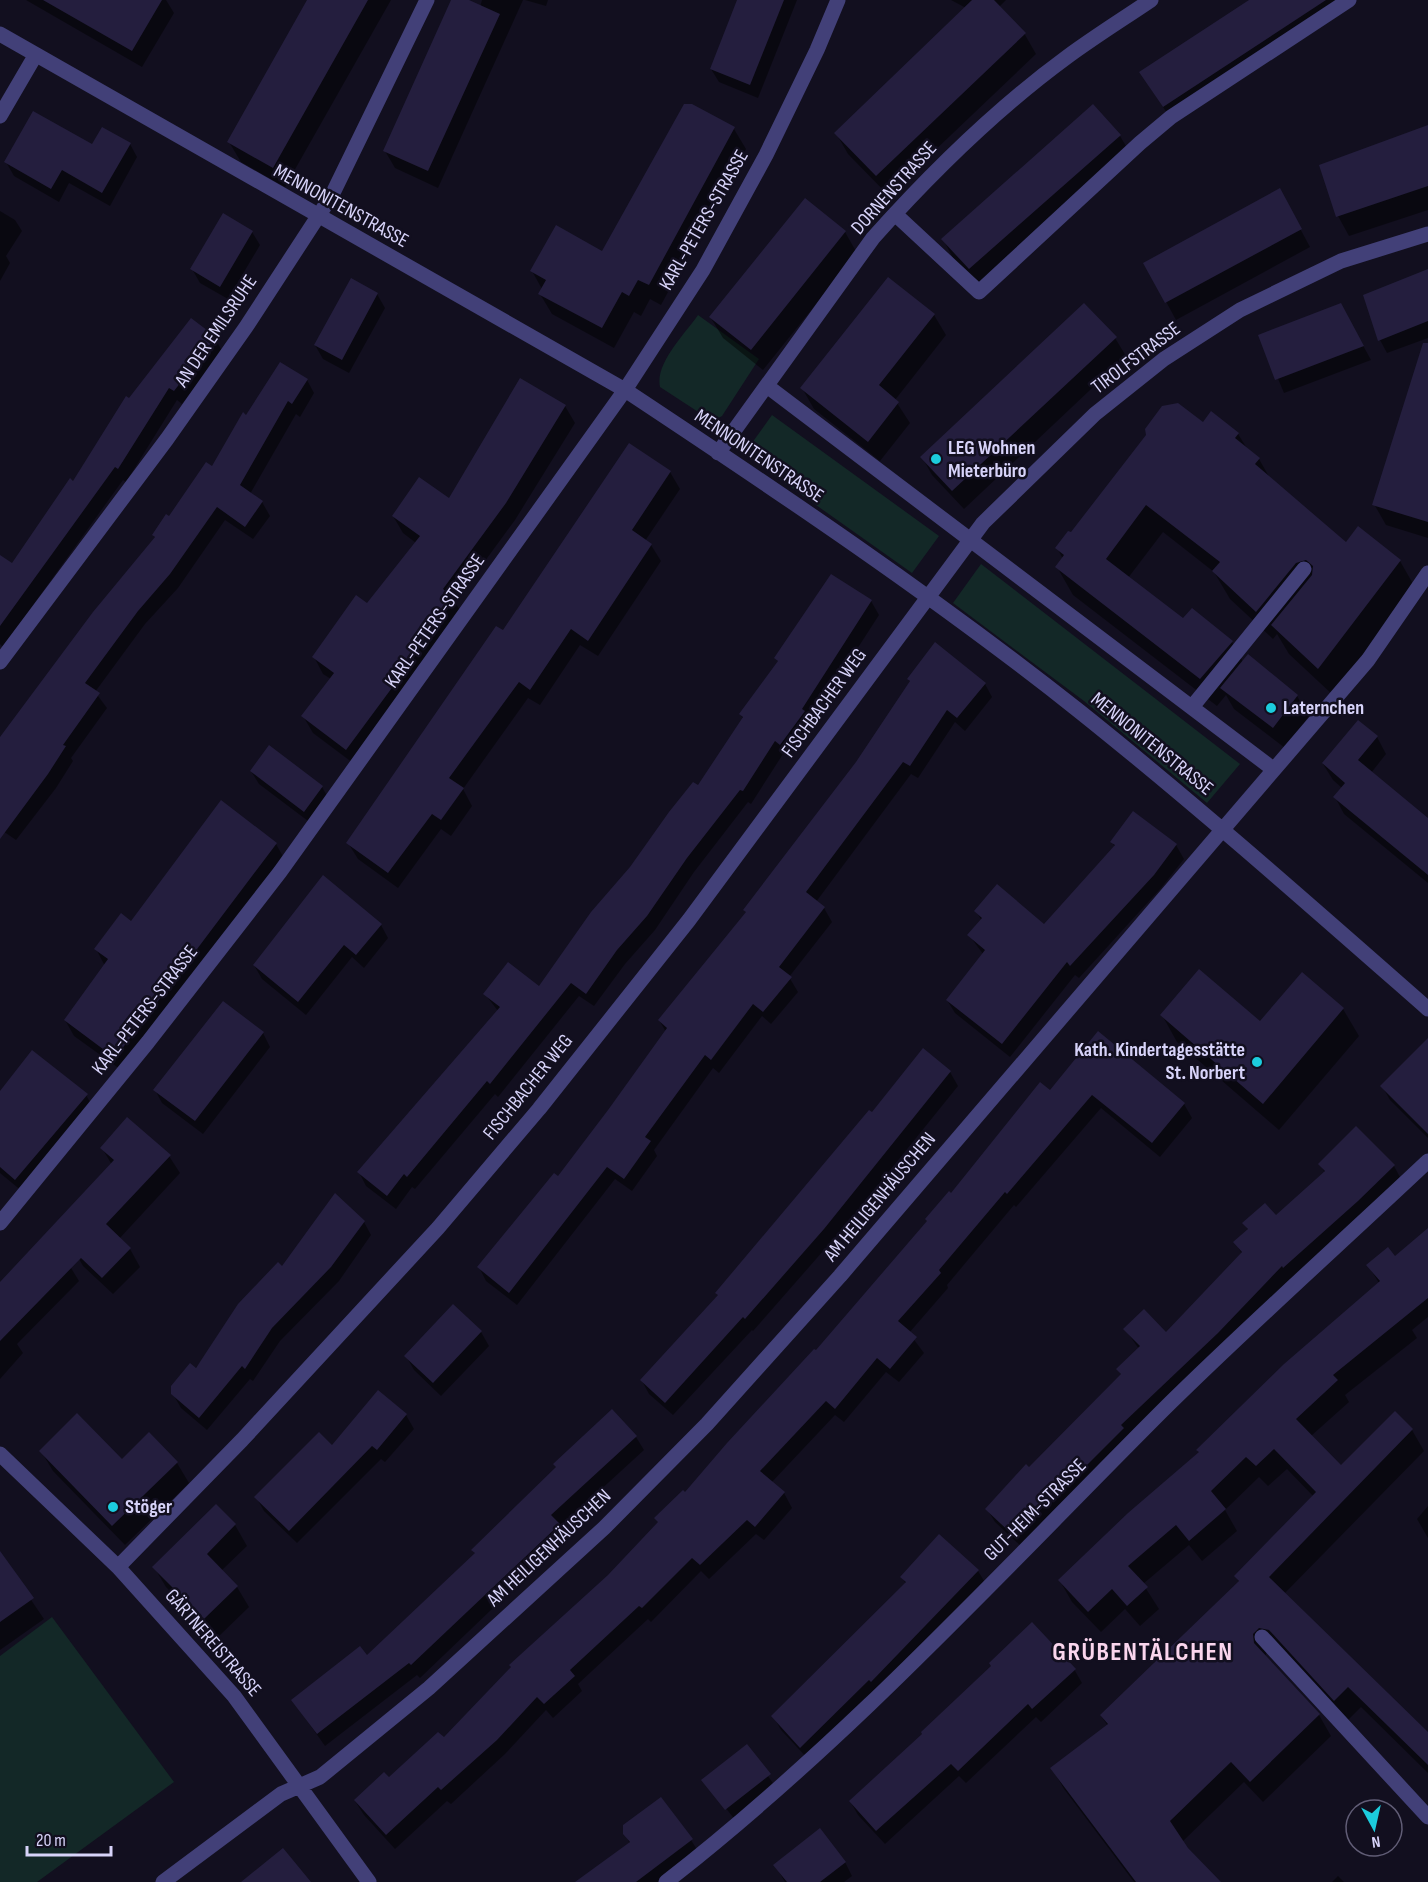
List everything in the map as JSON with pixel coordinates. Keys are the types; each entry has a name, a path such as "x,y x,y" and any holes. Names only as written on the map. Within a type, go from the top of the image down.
{"street":[{"name":"AN DER EMILSRUHE","path":"0,662 174,429 246,327 316,216 332,195 427,0"},
{"name":"KARL-PETERS-STRASSE","path":"0,1223 148,1042 280,872 625,390 703,270 766,155 817,50 838,0"},
{"name":"DORNENSTRASSE","path":"718,453 873,238 954,152 1039,80 1151,0"},
{"path":"895,214 979,292 1171,117 1349,0"},
{"name":"MENNONITENSTRASSE","path":"0,34 625,390 718,453 926,597 1077,710 1222,828 1428,1009"},
{"path":"0,116 35,56"},
{"name":"TIROLFSTRASSE","path":"926,597 969,537 1095,414 1164,359 1240,310 1341,261 1428,234"},
{"path":"766,386 969,537 1273,769"},
{"path":"1192,707 1304,569"},
{"name":"AM HEILIGENHÄUSCHEN","path":"164,1882 281,1794 320,1777 429,1688 604,1528 706,1424 840,1276 1368,660 1428,573"},
{"name":"FISCHBACHER WEG","path":"118,1567 242,1440 429,1237 539,1108 731,864 926,597"},
{"name":"GUT-HEIM-STRASSE","path":"666,1882 778,1791 849,1726 1165,1408 1428,1161"},
{"name":"GÄRTNEREISTRASSE","path":"0,1454 118,1567 234,1696 369,1882"},
{"path":"1262,1637 1428,1817"}],"green space":[{"path":"698,315 759,359 722,416 715,420 706,417 660,387 662,368 666,359"},
{"path":"772,415 939,536 912,573 744,454"},
{"path":"981,564 1240,764 1207,803 1084,701 953,603"},
{"path":"52,1617 174,1782 37,1882 0,1882 0,1656"}],"building":[{"path":"43,0 162,0 132,51"},
{"path":"307,0 368,0 273,168 227,142"},
{"path":"451,0 469,0 500,14 428,171 383,151"},
{"path":"737,0 784,0 750,85 710,69"},
{"path":"972,0 994,0 1026,33 876,176 834,133"},
{"path":"1249,0 1326,0 1163,107 1139,72"},
{"path":"684,104 692,104 735,127 649,285 638,280 629,296 622,292 602,328 538,294 546,280 530,271 556,225 602,251"},
{"path":"1093,104 1121,135 969,269 941,239"},
{"path":"33,111 92,144 102,127 131,143 102,193 62,170 51,189 4,162"},
{"path":"1428,125 1428,186 1336,217 1319,165"},
{"path":"1280,188 1302,229 1165,303 1143,263"},
{"path":"805,198 846,231 751,350 709,317"},
{"path":"223,213 253,231 220,287 190,269"},
{"path":"1428,269 1428,321 1378,341 1363,295"},
{"path":"888,277 935,314 879,385 899,402 868,442 800,388"},
{"path":"351,278 378,293 342,360 314,345"},
{"path":"1084,303 1117,337 952,491 920,457"},
{"path":"1341,303 1364,346 1275,380 1258,335"},
{"path":"191,318 216,337 174,391 169,388 118,469 115,467 0,626 0,555 12,563 70,478 73,481 126,396 129,398"},
{"path":"1423,343 1428,343 1428,522 1372,505"},
{"path":"280,362 308,379 292,404 288,401 240,485 263,501 245,527 217,507 170,574 138,611 85,683 100,693 63,745 66,746 48,774 0,839 0,737 93,612 155,537 152,535 166,514 169,516 206,462 212,466 243,412 246,415"},
{"path":"520,378 566,405 506,503 443,589 455,599 411,655 414,658 346,750 301,716 334,673 312,657 356,595 367,603 420,536 392,516 419,477 449,498"},
{"path":"1178,403 1203,422 1211,411 1239,433 1235,438 1260,458 1255,464 1346,542 1358,526 1401,560 1318,669 1271,625 1312,575 1313,566 1306,560 1296,563 1256,612 1212,571 1220,562 1146,505 1106,559 1183,618 1192,608 1233,641 1200,679 1055,567 1064,555 1055,548 1068,531 1071,532 1146,435 1145,429 1162,406"},
{"path":"629,443 671,471 632,530 652,544 588,641 571,629 530,690 519,682 449,778 464,788 441,820 432,814 388,873 346,843 496,626 503,630"},
{"path":"831,574 872,600 802,709 805,711 780,745 775,741 743,791 740,790 687,858 647,916 617,950 586,994 571,983 490,1084 487,1081 407,1177 404,1174 387,1196 357,1172 500,1007 483,994 508,962 539,986 591,912 630,867 669,812 693,782 698,785 743,717 739,714 778,661 774,658"},
{"path":"935,642 986,683 957,718 947,710 910,766 903,762 806,892 825,907 779,967 792,977 763,1012 753,1004 711,1060 705,1055 645,1137 651,1141 624,1179 607,1167 509,1293 477,1267 554,1173 558,1176 608,1110 667,1028 658,1020 746,912 743,910 856,762 910,681 907,679"},
{"path":"1248,654 1298,695 1273,728 1220,688"},
{"path":"1358,720 1378,736 1358,760 1428,818 1428,875 1333,797 1345,783 1322,763"},
{"path":"269,745 323,786 304,812 250,771"},
{"path":"221,800 277,843 115,1058 64,1020 108,959 94,949 121,913 131,921"},
{"path":"1133,811 1177,844 1154,875 1070,966 1067,962 1002,1044 946,1000 985,950 967,935 982,918 974,911 997,884 1044,924 1115,845 1110,842"},
{"path":"323,875 382,924 356,955 344,945 298,1002 253,965"},
{"name":"Kath. Kindertagesstätte St. Norbert","path":"1199,969 1260,1021 1302,972 1344,1008 1263,1104 1160,1015"},
{"path":"223,1001 264,1032 195,1121 153,1090"},
{"path":"1098,1031 1185,1103 1152,1143 1092,1095 1007,1194 1005,1192 939,1270 941,1273 898,1321 917,1337 890,1369 877,1358 835,1409 826,1401 760,1471 785,1492 755,1527 747,1520 700,1565 692,1558 642,1608 639,1606 570,1670 575,1676 544,1704 537,1697 497,1740 441,1790 438,1787 386,1835 354,1800 384,1772 389,1777 438,1732 444,1737 511,1667 509,1665 608,1575 658,1522 654,1518 683,1490 685,1492 727,1443 814,1349 816,1350 927,1221 925,1219 949,1191 951,1193 1040,1082 1050,1090"},
{"path":"1428,1038 1428,1134 1380,1086"},
{"path":"923,1048 951,1071 824,1229 745,1319 743,1317 665,1403 640,1380 718,1295 715,1293 869,1110 872,1112"},
{"path":"32,1050 88,1094 15,1180 0,1167 0,1091"},
{"path":"127,1117 171,1155 106,1224 131,1248 102,1278 81,1258 0,1341 0,1282 114,1160 100,1148"},
{"path":"1356,1126 1395,1165 1283,1268 1282,1266 1218,1333 1121,1425 1124,1428 1082,1470 1080,1467 1015,1537 985,1509 1026,1464 1029,1467 1121,1374 1116,1369 1140,1346 1123,1329 1144,1309 1166,1332 1242,1252 1233,1242 1248,1229 1242,1223 1265,1203 1276,1215 1325,1171 1318,1164"},
{"path":"335,1193 365,1221 331,1267 272,1328 245,1369 242,1366 199,1418 171,1394 171,1386 190,1363 196,1368 238,1304 278,1262 282,1266"},
{"path":"1428,1228 1428,1298 1333,1375 1338,1380 1296,1419 1341,1465 1395,1411 1413,1429 1269,1577 1428,1732 1428,1765 1348,1687 1334,1701 1269,1630 1259,1628 1253,1634 1254,1643 1320,1714 1250,1782 1231,1762 1170,1821 1188,1848 1221,1882 1136,1882 1050,1768 1108,1724 1100,1715 1239,1581 1234,1576 1316,1492 1274,1449 1256,1466 1246,1457 1211,1491 1226,1509 1189,1541 1176,1525 1128,1566 1148,1587 1127,1606 1112,1589 1088,1612 1058,1580 1128,1513 1199,1452 1196,1450 1284,1364 1380,1281 1366,1265 1388,1247 1395,1256"},
{"path":"453,1304 482,1331 433,1383 404,1356"},
{"path":"378,1390 407,1414 377,1450 372,1446 289,1531 254,1497 319,1432 332,1445"},
{"path":"612,1409 637,1436 551,1515 560,1524 411,1665 409,1663 317,1734 291,1700 360,1646 367,1655 475,1553 471,1550 556,1467 553,1464"},
{"path":"77,1413 122,1459 149,1432 178,1462 112,1526 39,1451"},
{"path":"216,1504 236,1524 207,1554 238,1586 204,1619 152,1567"},
{"path":"939,1534 979,1570 871,1682 869,1680 800,1748 771,1716 906,1582 900,1577"},
{"path":"0,1551 34,1598 0,1622"},
{"path":"1032,1622 1076,1669 1032,1709 1028,1704 958,1771 951,1764 876,1831 849,1801 922,1734 921,1732 991,1666 989,1663"},
{"path":"747,1744 771,1774 725,1810 701,1780"},
{"path":"661,1797 693,1839 636,1882 575,1882 630,1842 623,1834 623,1825"},
{"path":"820,1828 846,1862 820,1882 787,1882 773,1865"},
{"path":"283,1848 311,1882 241,1882"}],"place":[{"name":"LEG Wohnen Mieterbüro","path":"936,459"},
{"name":"Laternchen","path":"1271,708"},
{"name":"Kath. Kindertagesstätte St. Norbert","path":"1257,1062"},
{"name":"Stöger","path":"113,1507"}],"district":[{"name":"GRÜBENTÄLCHEN","path":"1143,1652"}]}
